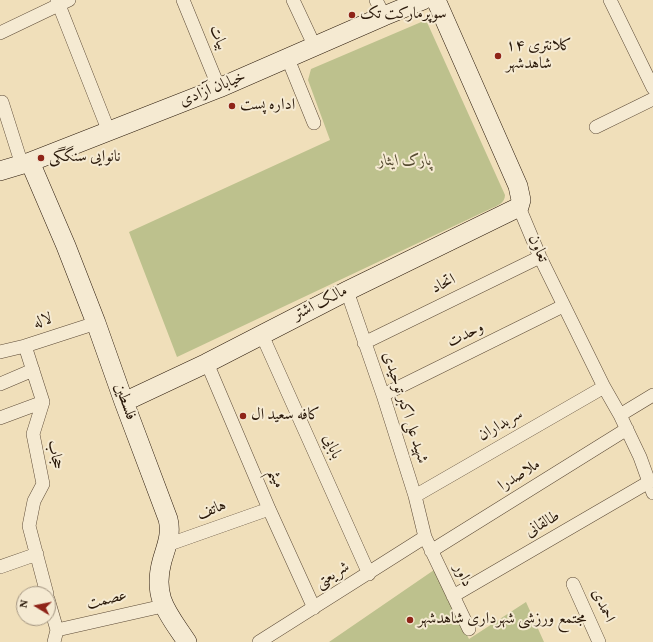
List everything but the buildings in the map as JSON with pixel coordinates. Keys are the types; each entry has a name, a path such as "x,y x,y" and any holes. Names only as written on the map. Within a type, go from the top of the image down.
{"street":[{"name":"بیات","path":"184,0 220,88"},
{"path":"293,0 315,47"},
{"name":"خیابان آزادی","path":"0,171 26,164 109,132 288,59 315,47 380,8 423,0"},
{"name":"تعاون","path":"436,0 518,186 521,200 519,207 540,257 563,306 627,429 640,457 651,488"},
{"path":"610,0 653,88"},
{"path":"0,33 62,2 109,132"},
{"path":"288,59 314,123"},
{"path":"596,127 653,99"},
{"path":"2,102 26,164"},
{"name":"فلسطین","path":"26,164 66,246 168,519 170,530 158,582 160,598 187,642"},
{"name":"مالک اشتر","path":"124,402 207,363 347,291 519,207"},
{"name":"اتحاد","path":"364,343 540,257"},
{"name":"شهید علی اکبر توحیدی","path":"347,291 383,395 425,537"},
{"name":"وحدت","path":"383,395 563,306"},
{"name":"لاله","path":"0,352 25,346 96,323"},
{"name":"بابایی","path":"262,335 369,574"},
{"path":"0,418 43,402 25,346"},
{"name":"میثم","path":"207,363 269,509 314,608"},
{"path":"0,384 33,370"},
{"name":"سربداران","path":"414,496 604,387"},
{"path":"620,415 653,395"},
{"name":"حجاب","path":"43,402 33,434 42,484 34,501 29,526 45,586"},
{"name":"ملاصدرا","path":"431,551 627,429"},
{"name":"طالقانی","path":"453,596 651,488"},
{"name":"هاتف","path":"167,545 269,509"},
{"name":"شریعتی","path":"259,642 369,574 425,537"},
{"name":"داور","path":"425,537 469,629"},
{"path":"0,567 37,554"},
{"name":"احمدی","path":"573,584 599,642"},
{"name":"عصمت","path":"56,636 164,606"},
{"path":"54,626 56,636"}],"green space":[{"name":"پارک ایثار","path":"426,20 505,195 504,200 495,207 177,357 129,232 330,140 308,80 311,69"},
{"name":"مجتمع ورزشی شهرداری شاهد‌شهر","path":"434,570 469,639 526,602 544,642 329,642"}],"place":[{"name":"سوپرمارکت تک","path":"352,15"},
{"name":"کلانتری ۱۴ شاهد‌شهر","path":"498,56"},
{"name":"اداره پست","path":"232,106"},
{"name":"نانوایی سنگگی","path":"41,158"},
{"name":"کافه سعید ال","path":"243,416"},
{"name":"مجتمع ورزشی شهرداری شاهد‌شهر","path":"410,620"}]}
